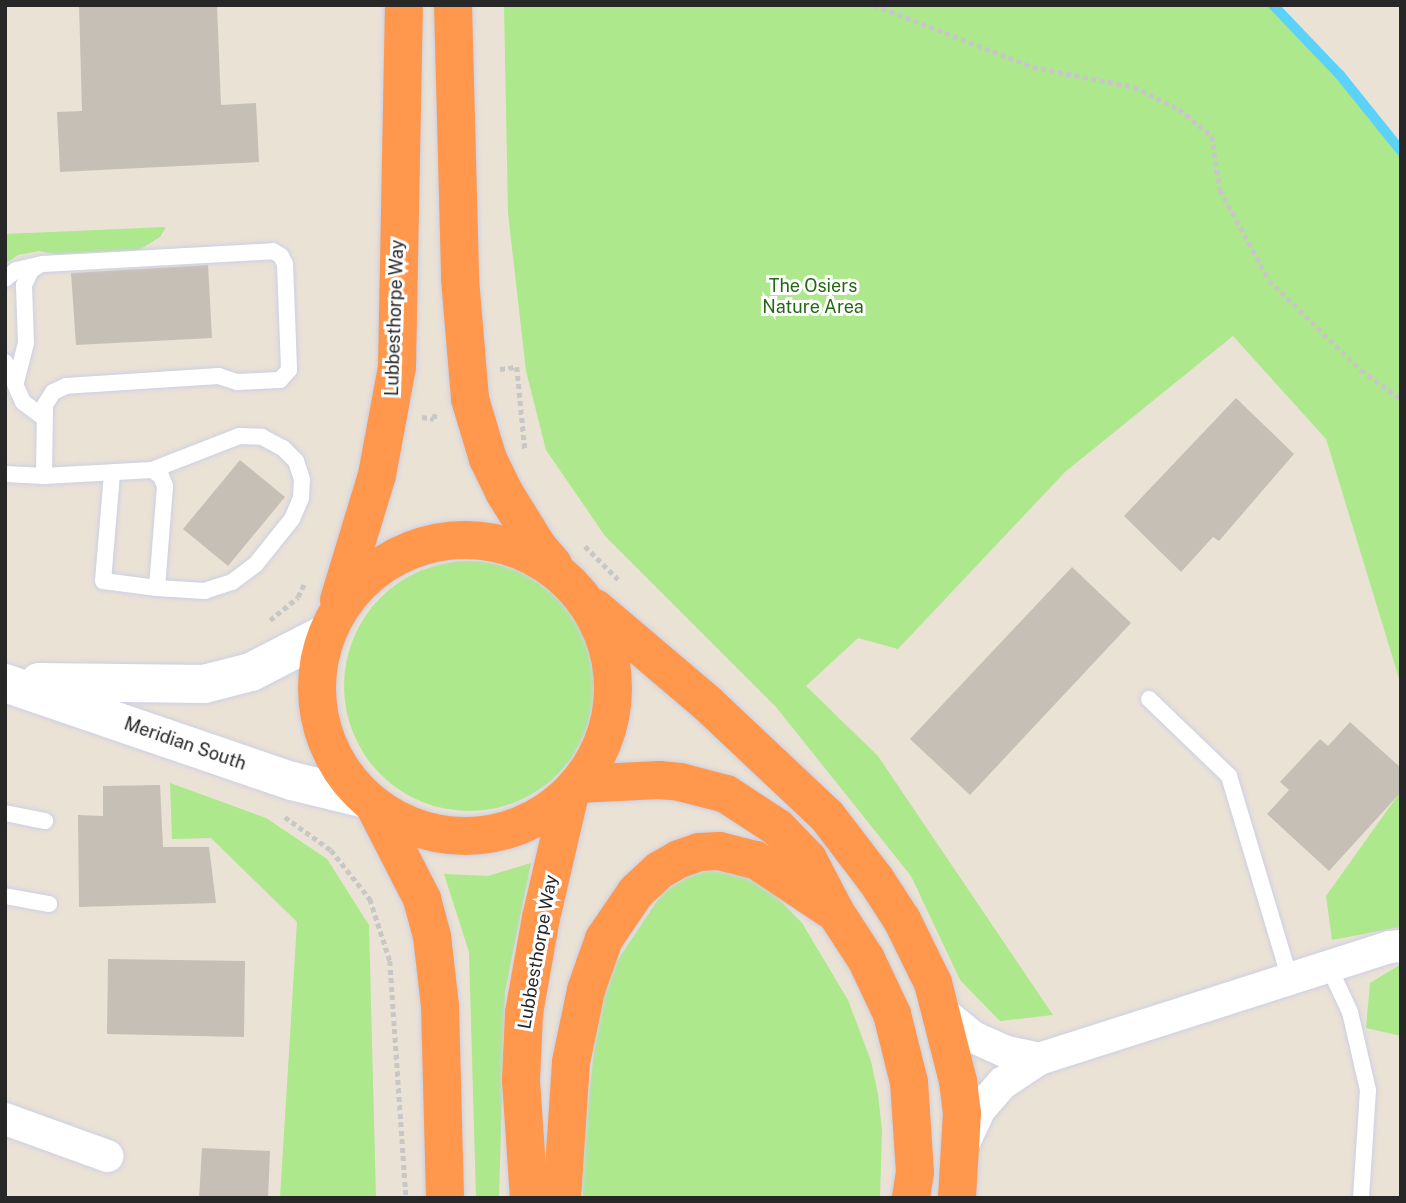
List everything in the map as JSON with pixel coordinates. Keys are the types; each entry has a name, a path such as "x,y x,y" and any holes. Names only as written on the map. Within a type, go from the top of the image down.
{"highway":[{"name":"Lubbesthorpe Way","path":"370,802 342,771 325,740 316,686 329,627 377,475 397,367 404,5"},
{"path":"370,802 411,826 432,832 474,836 496,833 536,818 574,788 595,759 607,731 614,691 606,642 577,591 538,547 504,492 488,459 470,399 465,372 460,279 453,5"},
{"path":"329,627 354,588 385,562 422,545 442,541 482,540 521,550 548,565 708,704 827,816 876,880 902,920 933,983 958,1081 961,1150 957,1198"},
{"path":"574,788 659,780 680,782 726,794 778,828 808,859 836,913 866,959 892,1014 909,1082 915,1172 911,1198"},
{"name":"Lubbesthorpe Way","path":"529,1198 521,1080 524,1013 541,918 574,788"},
{"path":"370,802 422,899 432,936 440,1006 445,1198"},
{"path":"562,1198 571,1062 586,990 604,939 636,892 660,870 679,859 699,852 719,851 756,859 836,913"}],"street":[{"name":"Meridian South","path":"5,682 204,684 251,672 329,627"},
{"name":"Meridian South","path":"5,682 292,781 370,802"},
{"path":"961,1150 980,1109 1003,1083 1040,1059 1401,946"},
{"path":"941,1011 973,1037 1007,1052 1040,1059"},
{"path":"5,1119 107,1156"}],"lane":[{"path":"5,279 16,270 43,264 273,251 281,256 285,264 289,370 280,380 237,382 219,376 66,386 53,392 45,405 44,476"},
{"path":"16,382 26,343 25,277 31,270 43,264"},
{"path":"5,362 23,402 43,417"},
{"path":"5,474 44,476 152,470 239,436 262,437 283,448 296,461 302,479 301,498 292,519 256,564 232,582 205,591 157,588 103,581 112,474"},
{"path":"152,470 161,475 165,486 157,588"},
{"path":"1149,699 1229,776 1290,979"},
{"path":"5,813 46,821"},
{"path":"5,896 50,904"},
{"path":"1329,967 1350,1012 1368,1090 1361,1198"}],"path":[{"path":"874,5 1033,67 1134,87 1179,108 1212,136 1220,190 1269,279 1361,370 1401,399"},
{"path":"266,623 298,597 309,573"},
{"path":"277,811 331,850 370,899 390,961 406,1198"}],"green space":[{"name":"The Osiers Nature Area","path":"504,5 1273,5 1340,75 1401,151 1401,685 1326,439 1233,336 1065,472 898,649 858,638 806,686 878,756 1053,1015 1000,1021 960,980 911,876 776,707 605,536 546,450 526,371 508,213"},
{"path":"166,227 160,237 139,250 55,254 39,251 18,255 5,264 5,234"},
{"path":"469,561 505,566 528,576 548,589 566,607 589,650 594,686 589,722 579,745 566,765 548,783 505,806 469,811 433,806 410,796 390,783 372,765 349,722 344,686 349,650 359,627 372,607 390,589 433,566"},
{"path":"170,783 266,818 327,859 369,925 376,1198 280,1198 297,922 211,838 172,839"},
{"path":"1401,791 1401,927 1332,940 1326,896"},
{"path":"531,863 505,992 499,1198 476,1198 469,952 444,874 488,876"},
{"path":"705,871 747,872 766,886 802,923 848,1000 871,1061 878,1094 882,1130 880,1198 583,1198 581,1170 601,985 663,892 692,874"},
{"path":"1401,964 1401,1036 1366,1028 1370,983"}],"building":[{"path":"79,5 217,5 221,105 256,103 259,162 60,172 57,112 82,111"},
{"path":"208,265 212,338 76,345 71,273"},
{"path":"1236,398 1294,454 1219,541 1213,537 1181,572 1124,516"},
{"path":"240,460 285,497 228,566 183,529"},
{"path":"1072,567 1131,623 970,795 910,739"},
{"path":"1350,722 1401,768 1401,792 1329,871 1267,814 1289,790 1280,782 1320,739 1328,746"},
{"path":"160,785 163,847 209,847 216,903 79,907 78,815 103,816 103,786"},
{"path":"108,959 245,961 244,1037 107,1034"},
{"path":"202,1148 270,1151 268,1198 199,1198"}],"waterway":[{"path":"1273,5 1340,75 1401,151"}]}
